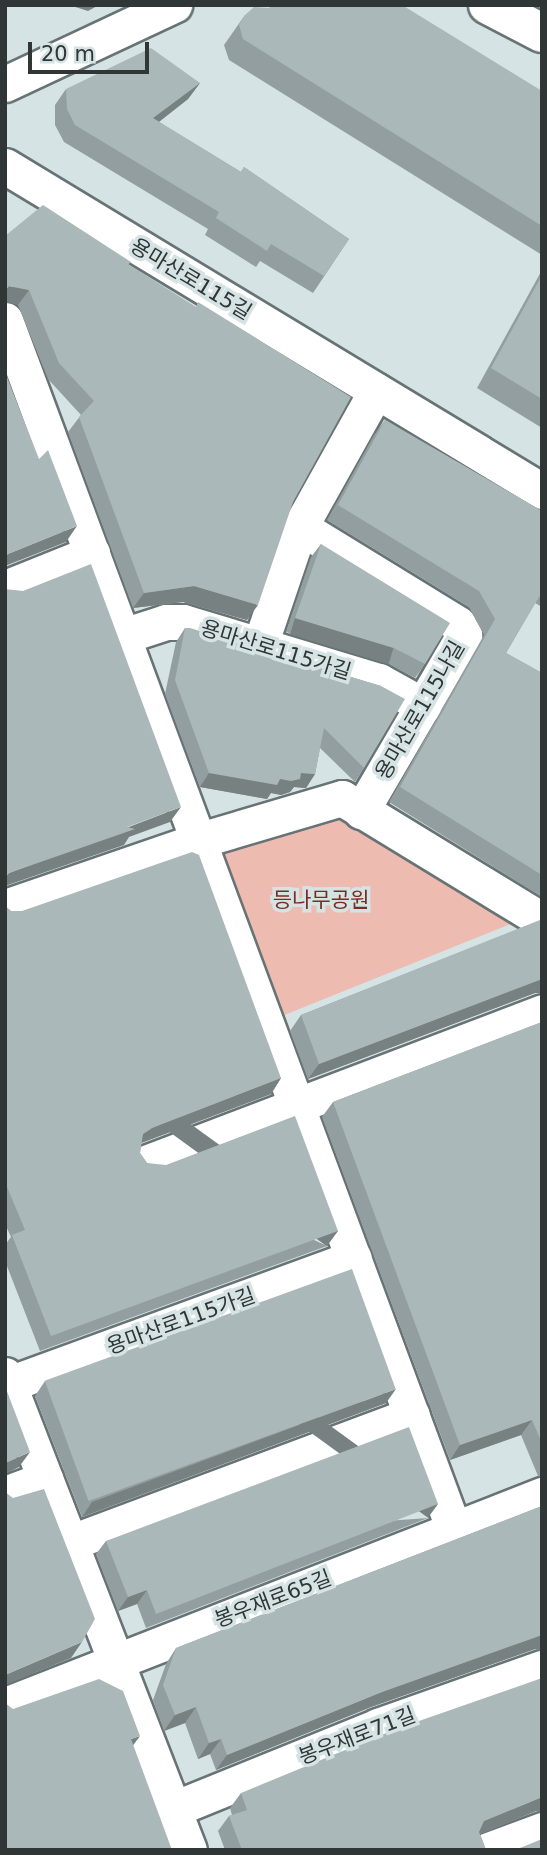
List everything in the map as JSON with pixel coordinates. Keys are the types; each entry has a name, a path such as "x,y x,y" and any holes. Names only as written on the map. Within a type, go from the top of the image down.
{"main road":[{"path":"488,5 542,33"}],"street":[{"path":"5,84 174,5"},
{"name":"용마산로115길","path":"5,166 542,491"},
{"path":"5,320 454,1530"},
{"path":"260,645 300,527 376,391"},
{"name":"용마산로115나길","path":"300,527 462,628 463,640 361,811"},
{"path":"5,587 92,553"},
{"name":"용마산로115가길","path":"123,636 166,622 183,622 379,681 424,706"},
{"path":"5,907 200,840 342,798 542,920"},
{"path":"148,1162 542,1013"},
{"name":"용마산로115가길","path":"7,1379 354,1258"},
{"path":"7,1379 189,1850"},
{"path":"69,1543 412,1415"},
{"path":"5,1494 45,1479"},
{"name":"봉우재로65길","path":"5,1705 116,1659 542,1495"},
{"name":"봉우재로71길","path":"174,1809 378,1726 542,1668"},
{"path":"488,1850 542,1829"}],"green space":[{"name":"등나무공원","path":"342,798 533,915 267,1022 200,840"}],"building":[{"path":"271,5 402,5 542,91 542,226 243,39 239,25 245,15 254,7 269,8"},
{"path":"151,48 200,83 153,118 241,172 244,167 349,239 324,276 271,244 267,251 216,218 219,212 75,125 67,109 66,89"},
{"path":"43,205 196,307 198,302 351,397 293,502 258,605 194,586 144,593 79,417 94,401 59,363 29,290 9,286 5,290 5,236"},
{"path":"542,275 542,399 491,368"},
{"path":"5,372 39,459 48,450 77,526 5,556"},
{"path":"385,420 542,511 542,592 506,653 542,673 542,875 400,787 495,619 479,591 338,505"},
{"path":"321,544 450,623 425,664 394,648 295,618"},
{"path":"91,564 181,807 127,827 135,829 9,873 5,877 5,589 23,591"},
{"path":"185,628 381,686 405,699 364,768 324,728 315,774 301,773 300,779 291,781 280,779 277,785 209,773 175,680"},
{"path":"192,852 199,855 281,1078 152,1128 143,1134 140,1153 147,1163 166,1165 295,1116 338,1231 51,1336 12,1235 25,1230 5,1182 5,906 11,911 22,911"},
{"path":"540,920 542,979 319,1064 301,1015"},
{"path":"542,1022 542,1443 532,1420 460,1445 333,1102"},
{"path":"352,1269 396,1389 88,1501 45,1381"},
{"path":"5,1386 30,1452 5,1463"},
{"path":"409,1427 438,1504 156,1614 147,1590 128,1597 106,1541"},
{"path":"44,1489 95,1619 82,1642 5,1675 5,1492 13,1498"},
{"path":"542,1506 542,1635 382,1692 227,1755 221,1739 209,1743 196,1707 175,1715 163,1685 176,1648"},
{"path":"542,1678 542,1797 484,1821 479,1832 486,1850 242,1850 229,1816 247,1810 241,1793 396,1729"},
{"path":"99,1679 123,1691 140,1736 131,1739 172,1850 5,1850 5,1703 13,1709"},
{"path":"542,1839 542,1850 515,1850"}]}
